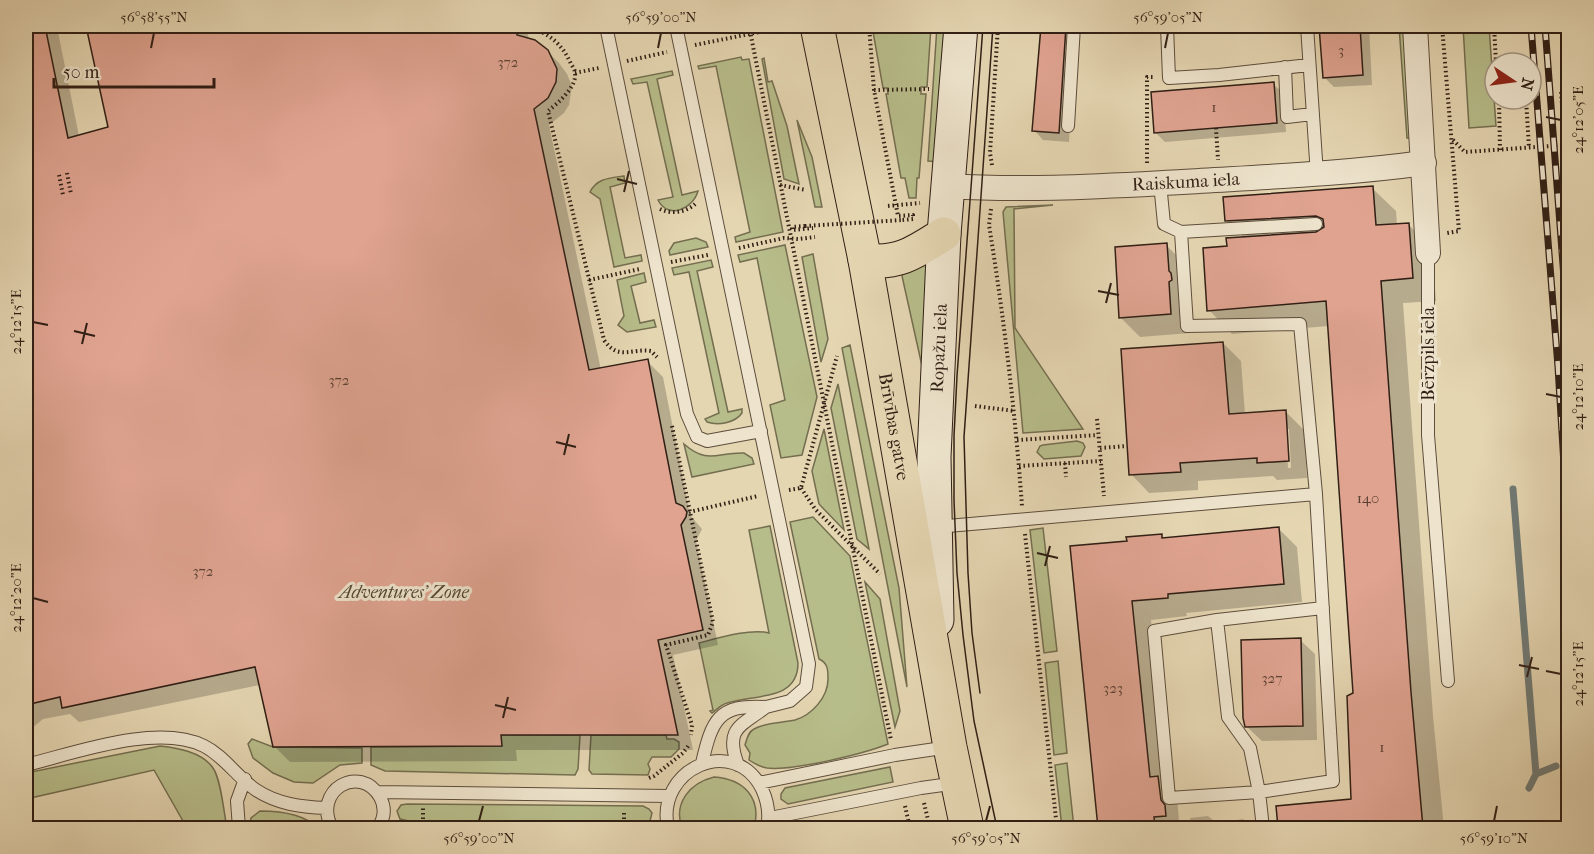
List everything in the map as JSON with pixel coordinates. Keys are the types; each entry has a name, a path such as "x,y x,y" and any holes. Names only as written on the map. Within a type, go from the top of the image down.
{"highway":[{"name":"Brīvības gatve","path":"817,26 866,260 950,747 967,828"},
{"path":"866,260 880,262 898,260 917,251 947,208"}],"street":[{"name":"Ropažu iela","path":"938,673 934,457 947,208 961,26"},
{"name":"Bērzpils iela","path":"1415,26 1428,244"},
{"name":"Raiskuma iela","path":"947,208 981,189 1027,190 1154,175 1317,175 1424,162"}],"lane":[{"path":"606,26 687,414 698,437 707,441 761,431"},
{"path":"676,26 809,664 806,687 790,701 766,707 739,708 721,716 709,733 702,763"},
{"path":"1068,126 1074,26"},
{"path":"1167,26 1168,78 1309,65"},
{"path":"1306,26 1317,175"},
{"path":"1285,67 1287,117 1312,114"},
{"path":"1154,175 1164,224 1180,232 1316,224"},
{"path":"1180,232 1187,326 1300,324 1316,494 1334,781 1259,792 1170,798 1154,631 1217,620 1323,608"},
{"name":"Bērzpils iela","path":"1428,244 1428,435 1448,681"},
{"path":"936,526 1316,494"},
{"path":"1217,620 1228,717 1250,748 1259,792 1263,828"},
{"path":"738,765 733,753 735,730 742,722 766,707"},
{"path":"26,765 139,738 180,738 204,746 255,789 276,800 302,807 326,808"},
{"path":"759,783 895,755 950,747"},
{"path":"668,828 665,815 669,796 681,777 702,763 722,761 746,769 759,783 767,799 768,823 921,788 957,783"},
{"path":"239,828 237,801 245,780"},
{"path":"332,828 327,819 328,798 344,784 354,782 364,783 377,792 382,801 384,812 378,828"},
{"path":"377,792 669,796"}],"path":[{"path":"526,26 547,34 556,41 566,52 575,73 567,92 549,111 604,340 608,346 621,353 651,351 658,358"},
{"path":"749,26 891,737"},
{"path":"813,228 792,230 792,227 913,219 913,215 898,216 874,90 868,26"},
{"path":"993,170 990,153 998,26"},
{"path":"1428,244 1459,231 1442,26"},
{"path":"1494,26 1495,51"},
{"path":"691,46 774,29"},
{"path":"626,62 670,51"},
{"path":"575,73 605,67"},
{"path":"1154,175 1147,77 1168,78"},
{"path":"874,90 930,89"},
{"path":"1453,139 1465,152 1565,145 1567,141 1561,92"},
{"path":"1499,111 1500,150"},
{"path":"1527,111 1529,148"},
{"path":"1216,128 1218,160"},
{"path":"67,173 71,194"},
{"path":"59,175 63,195"},
{"path":"780,185 806,190"},
{"path":"655,202 661,210 674,212 694,206 699,197"},
{"path":"992,205 989,225 1015,411 1023,520 1057,828"},
{"path":"888,206 947,208"},
{"path":"724,251 784,238 814,237"},
{"path":"666,254 668,263 712,254 710,246"},
{"path":"589,279 657,265"},
{"path":"975,406 1015,411"},
{"path":"1097,419 1105,513"},
{"path":"624,828 625,782 654,776 683,753 690,743 692,725 666,645 708,635 713,622 672,421"},
{"path":"1017,440 1098,435"},
{"path":"676,442 683,441"},
{"path":"1100,448 1127,446"},
{"path":"1019,466 1101,461"},
{"path":"1065,463 1066,477"},
{"path":"801,488 814,509 880,574"},
{"path":"924,802 930,828"},
{"path":"905,803 910,828"}],"green space":[{"path":"872,26 931,26 927,87 921,87 921,94 926,94 916,198 909,198 905,178 901,178 886,94 888,94 887,88 883,88"},
{"path":"937,26 950,26 940,162 928,161"},
{"path":"1399,26 1403,26 1411,138 1407,138"},
{"path":"1463,26 1489,26 1491,51 1483,51 1483,111 1495,111 1496,126 1469,128"},
{"path":"741,57 742,60 749,59 783,232 736,242 735,237 750,232 716,66 699,69 698,66"},
{"path":"764,58 768,82 772,81 787,126 799,184 784,179 762,59"},
{"path":"672,71 673,75 657,79 682,195 698,191 691,203 674,211 662,206 658,200 673,197 647,82 633,84 631,79"},
{"path":"797,120 812,157 822,207 815,207"},
{"path":"624,176 625,183 610,187 625,258 641,255 642,261 614,267 600,199 590,192 600,181"},
{"path":"1053,205 1014,209 1015,328 1083,429 1023,433 1003,212 1006,207"},
{"path":"696,238 706,242 708,247 670,255 669,251 674,243"},
{"path":"785,245 817,397 802,455 781,458 770,405 785,400 757,258 740,262 738,255"},
{"path":"813,254 828,339 821,362 802,257"},
{"path":"929,255 922,366 902,276 904,271"},
{"path":"711,260 713,267 697,271 728,412 742,409 742,413 735,419 721,424 707,422 705,419 719,413 689,272 674,275 672,268"},
{"path":"644,273 646,282 631,286 640,323 654,320 656,327 627,332 618,325 624,316 617,280"},
{"path":"850,345 899,588 907,687 842,348"},
{"path":"838,384 869,549 857,539 831,408"},
{"path":"824,429 844,530 819,504 812,471"},
{"path":"1077,441 1083,443 1085,447 1081,456 1044,459 1037,452 1043,445"},
{"path":"684,444 706,456 744,453 752,458 754,464 692,477"},
{"path":"813,517 850,556 888,744 846,757 810,764 764,768 749,760 750,753 745,745 750,732 764,725 801,718 818,704 827,686 828,670 819,659 790,522"},
{"path":"770,526 798,663 796,676 791,684 782,690 727,703 712,713 699,643 744,633 769,633 749,530"},
{"path":"1043,528 1057,651 1044,653 1030,530"},
{"path":"865,582 880,599 900,711 895,727"},
{"path":"1058,661 1067,753 1054,755 1045,663"},
{"path":"501,735 580,735 578,769 575,775 385,771 371,765 371,747 501,746"},
{"path":"591,735 666,735 667,739 679,742 679,749 671,757 652,757 648,764 650,769 648,775 592,774 589,770"},
{"path":"252,739 273,747 362,748 362,763 340,765 313,783 294,782 273,773 253,758 248,744"},
{"path":"160,746 196,755 203,758 213,768 220,788 227,828 187,828 154,770 26,799 26,773"},
{"path":"1067,763 1074,828 1062,828 1055,765"},
{"path":"890,767 893,782 788,804 781,799 785,788"},
{"path":"714,777 734,782 748,792 755,808 754,828 682,828 680,810 686,795 698,784"},
{"path":"401,805 643,806 652,813 650,821 642,825 413,822 400,819 397,811"},
{"path":"260,811 299,816 318,828 249,828 251,818"}],"building":[{"path":"26,26 45,26 68,138 108,127 86,26 515,26 517,35 535,40 548,50 557,69 556,82 548,98 534,109 589,370 648,359 676,503 683,506 687,512 681,525 703,630 658,640 678,735 501,735 502,746 273,747 255,667 62,708 60,697 26,705"},
{"path":"1041,26 1066,26 1059,133 1032,131"},
{"path":"1319,26 1360,26 1363,75 1323,78"},
{"path":"1274,82 1277,123 1154,133 1151,92"},
{"path":"1373,186 1376,225 1409,223 1413,278 1381,281 1423,828 1278,828 1276,806 1351,799 1347,696 1353,693 1326,301 1207,311 1203,248 1227,246 1226,238 1316,232 1324,227 1323,219 1316,216 1225,221 1223,197"},
{"path":"1167,243 1172,280 1169,282 1171,314 1119,318 1115,247"},
{"path":"1223,342 1229,414 1286,410 1289,461 1257,463 1257,458 1180,463 1181,472 1129,475 1121,349"},
{"path":"1279,527 1284,584 1168,594 1168,598 1132,601 1150,777 1158,776 1166,816 1154,817 1155,828 1098,828 1070,546 1127,541 1126,537 1162,534 1162,538"},
{"path":"1301,638 1303,726 1245,727 1241,640"}],"waterway":[{"path":"1513,489 1536,774"},
{"path":"1529,788 1536,774 1556,766"}],"tram line":[{"path":"983,26 957,376 954,500 957,573 974,721 997,828"},
{"path":"980,693 972,633 968,573 964,437 993,26"}],"railway":[{"path":"1531,26 1558,367 1568,530"},
{"path":"1545,26 1568,331"}],"park label":[{"name":"Adventures' Zone","path":"404,592"}]}
